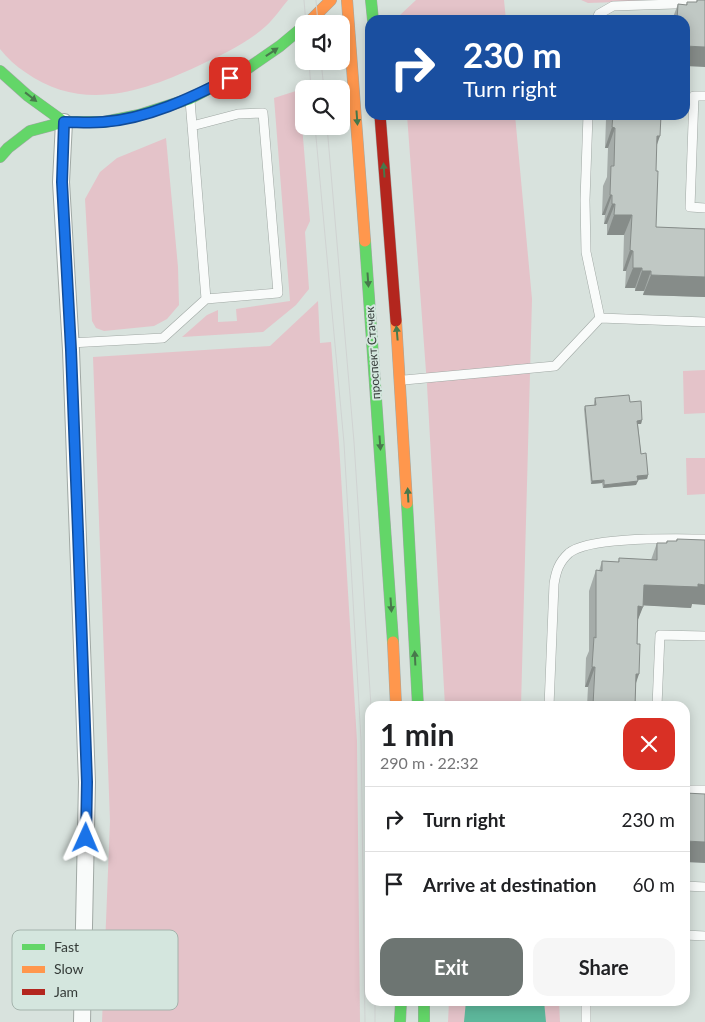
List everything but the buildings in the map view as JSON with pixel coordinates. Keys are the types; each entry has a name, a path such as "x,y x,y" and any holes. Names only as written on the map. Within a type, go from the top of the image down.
{"main road":[{"path":"316,15 332,0"},
{"name":"проспект Стачек","path":"347,0 392,618 396,701"},
{"path":"371,0 372,15"},
{"path":"0,157 8,148 30,131 64,122 104,122 139,115 190,99 244,71 295,34"},
{"path":"0,71 28,96 64,122"},
{"name":"проспект Стачек","path":"380,120 401,380 418,701"},
{"path":"400,1022 401,1006"},
{"path":"424,1006 424,1022"}],"street":[{"path":"64,122 62,187 87,782 84,930"}],"lane":[{"path":"598,15 612,6 705,3"},
{"path":"705,96 694,96 690,207 705,208"},
{"path":"190,99 206,299"},
{"path":"70,343 163,338 206,299 278,293 263,113 238,114 192,126"},
{"path":"588,120 585,200 586,252 600,318"},
{"path":"401,380 555,366 600,318 705,322"},
{"path":"549,701 554,584 557,567 569,552 584,546 627,539 705,539"},
{"path":"657,701 660,635 705,636"},
{"path":"690,790 705,790"},
{"path":"690,886 705,887"},
{"path":"690,936 705,936"},
{"path":"586,1006 586,1022"}],"shaded area":[{"path":"0,0 288,0 266,26 233,49 207,62 176,76 133,90 89,95 68,92 46,84 22,70 6,56 0,49"},
{"path":"416,0 504,0 506,15 400,15"},
{"path":"581,0 677,0 588,3"},
{"path":"295,91 295,135 303,135 310,221 305,232 309,289 296,305 263,332 182,337 207,315 218,310 218,322 237,321 236,309 290,301 274,98"},
{"path":"407,120 515,120 532,299 521,701 445,701 427,385"},
{"path":"166,138 178,267 179,305 167,319 154,326 104,331 96,328 92,321 85,199 100,172 117,158"},
{"path":"318,301 320,343 331,342 357,741 360,1022 102,1022 102,1010 178,1010 178,930 106,930 110,821 93,357 270,346"},
{"path":"705,370 705,413 684,414 683,371"},
{"path":"686,458 705,458 705,494 687,495"},
{"path":"449,1006 559,1006 560,1022 448,1022"},
{"path":"466,1006 544,1006 546,1022 464,1022"}],"tram line":[{"path":"304,0 305,15"},
{"path":"316,0 317,15"},
{"path":"310,70 310,80"},
{"path":"322,70 323,80"},
{"path":"316,135 344,443 361,740 365,1022"},
{"path":"328,135 354,442 371,701"},
{"path":"375,1006 375,1022"}],"traffic: fast":[{"path":"371,0 372,15"},
{"path":"0,157 8,148 30,131 64,122 104,122 139,115 189,99 244,71 295,34"},
{"path":"0,71 28,96 64,122"},
{"path":"365,241 393,642"},
{"path":"407,503 418,701"},
{"path":"400,1022 401,1006"},
{"path":"424,1006 424,1022"}],"traffic: slow":[{"path":"316,15 331,0"},
{"path":"347,0 365,241"},
{"path":"396,321 407,503"},
{"path":"393,642 396,701"}],"traffic: jam":[{"path":"380,120 396,321"}],"route":[{"path":"86,838 87,782 78,532 62,182 64,122 104,122 139,115 190,99 230,78"}]}
